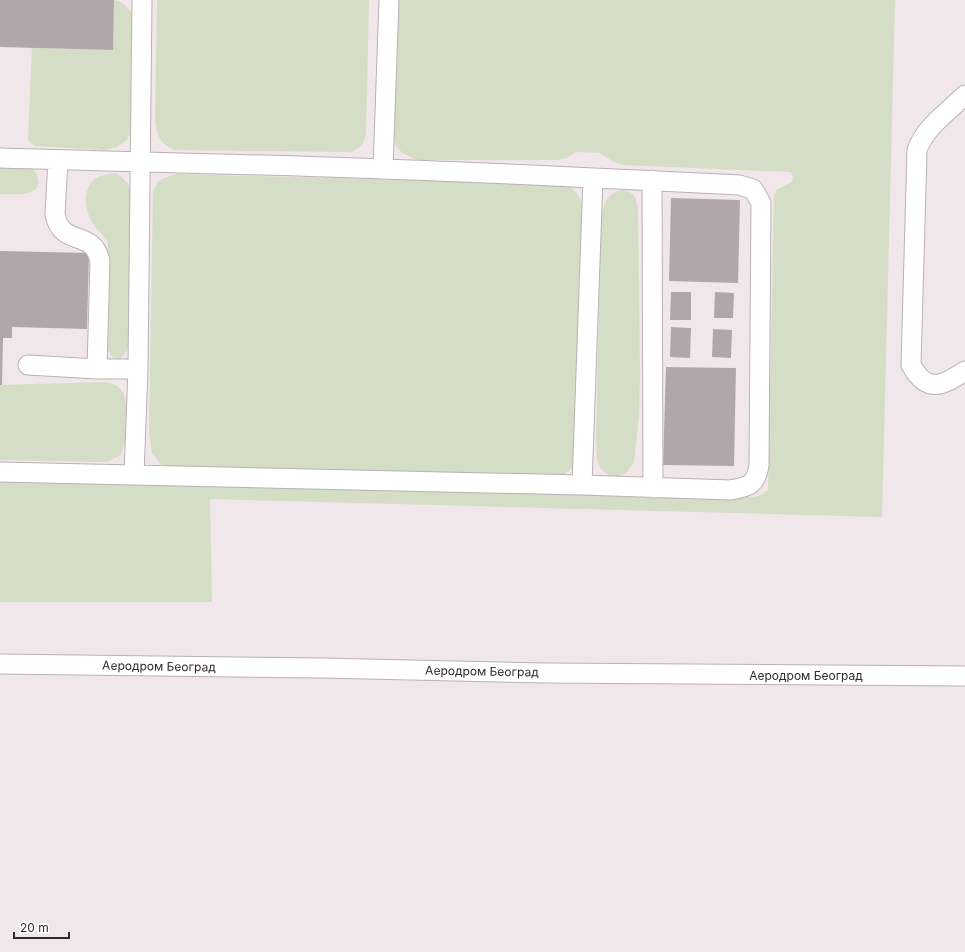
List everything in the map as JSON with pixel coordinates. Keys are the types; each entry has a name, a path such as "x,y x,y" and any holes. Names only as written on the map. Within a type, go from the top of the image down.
{"street":[{"path":"134,475 138,369 139,163 142,0"},
{"path":"383,169 389,0"},
{"path":"965,95 929,129 920,141 917,150 911,365 917,376 925,382 936,385 947,382 965,371"},
{"path":"0,158 383,169 739,185 753,189 761,203 758,475 753,483 743,488 730,490 582,485 0,472"},
{"path":"58,160 54,214 56,222 66,234 90,242 95,247 100,261 97,369"},
{"path":"582,485 593,178"},
{"path":"652,180 653,488"},
{"path":"28,365 97,369 138,369"},
{"name":"Аеродром Београд","path":"0,664 330,668 544,673 965,676"}],"green space":[{"path":"114,0 127,7 135,20 132,130 127,140 117,147 105,150 35,146 30,143 28,139 32,48 112,50"},
{"path":"157,0 369,0 366,134 363,143 351,152 175,150 165,145 158,134 155,119"},
{"path":"395,0 895,0 882,517 210,499 212,602 0,602 0,479 753,497 759,496 768,490 774,197 776,190 792,182 792,174 790,172 623,165 612,161 600,153 576,152 567,158 557,160 419,160 412,158 399,150 394,142 390,129"},
{"path":"15,165 32,168 37,175 37,188 26,193 0,194 0,166"},
{"path":"116,173 126,182 133,193 131,335 127,351 120,359 113,358 108,350 108,242 91,220 88,214 86,202 88,189 95,179"},
{"path":"177,174 566,184 577,193 582,204 577,463 564,475 548,479 162,466 152,453 149,433 153,193 159,181"},
{"path":"622,190 630,192 634,196 638,208 640,374 639,416 634,463 625,474 612,478 602,470 598,462 596,448 601,217 603,207 607,199 617,191"},
{"path":"105,382 117,386 126,399 128,419 121,455 107,462 0,460 0,385"}],"building":[{"path":"0,0 114,0 113,50 0,47"},
{"path":"671,198 740,200 738,283 669,281"},
{"path":"0,251 89,253 87,329 12,327 12,338 3,338 2,385 0,385"},
{"path":"671,292 691,292 691,320 670,320"},
{"path":"715,292 734,293 733,318 714,318"},
{"path":"671,327 691,328 690,358 670,357"},
{"path":"713,329 732,330 731,358 712,357"},
{"path":"666,367 736,368 734,466 663,465"}]}
